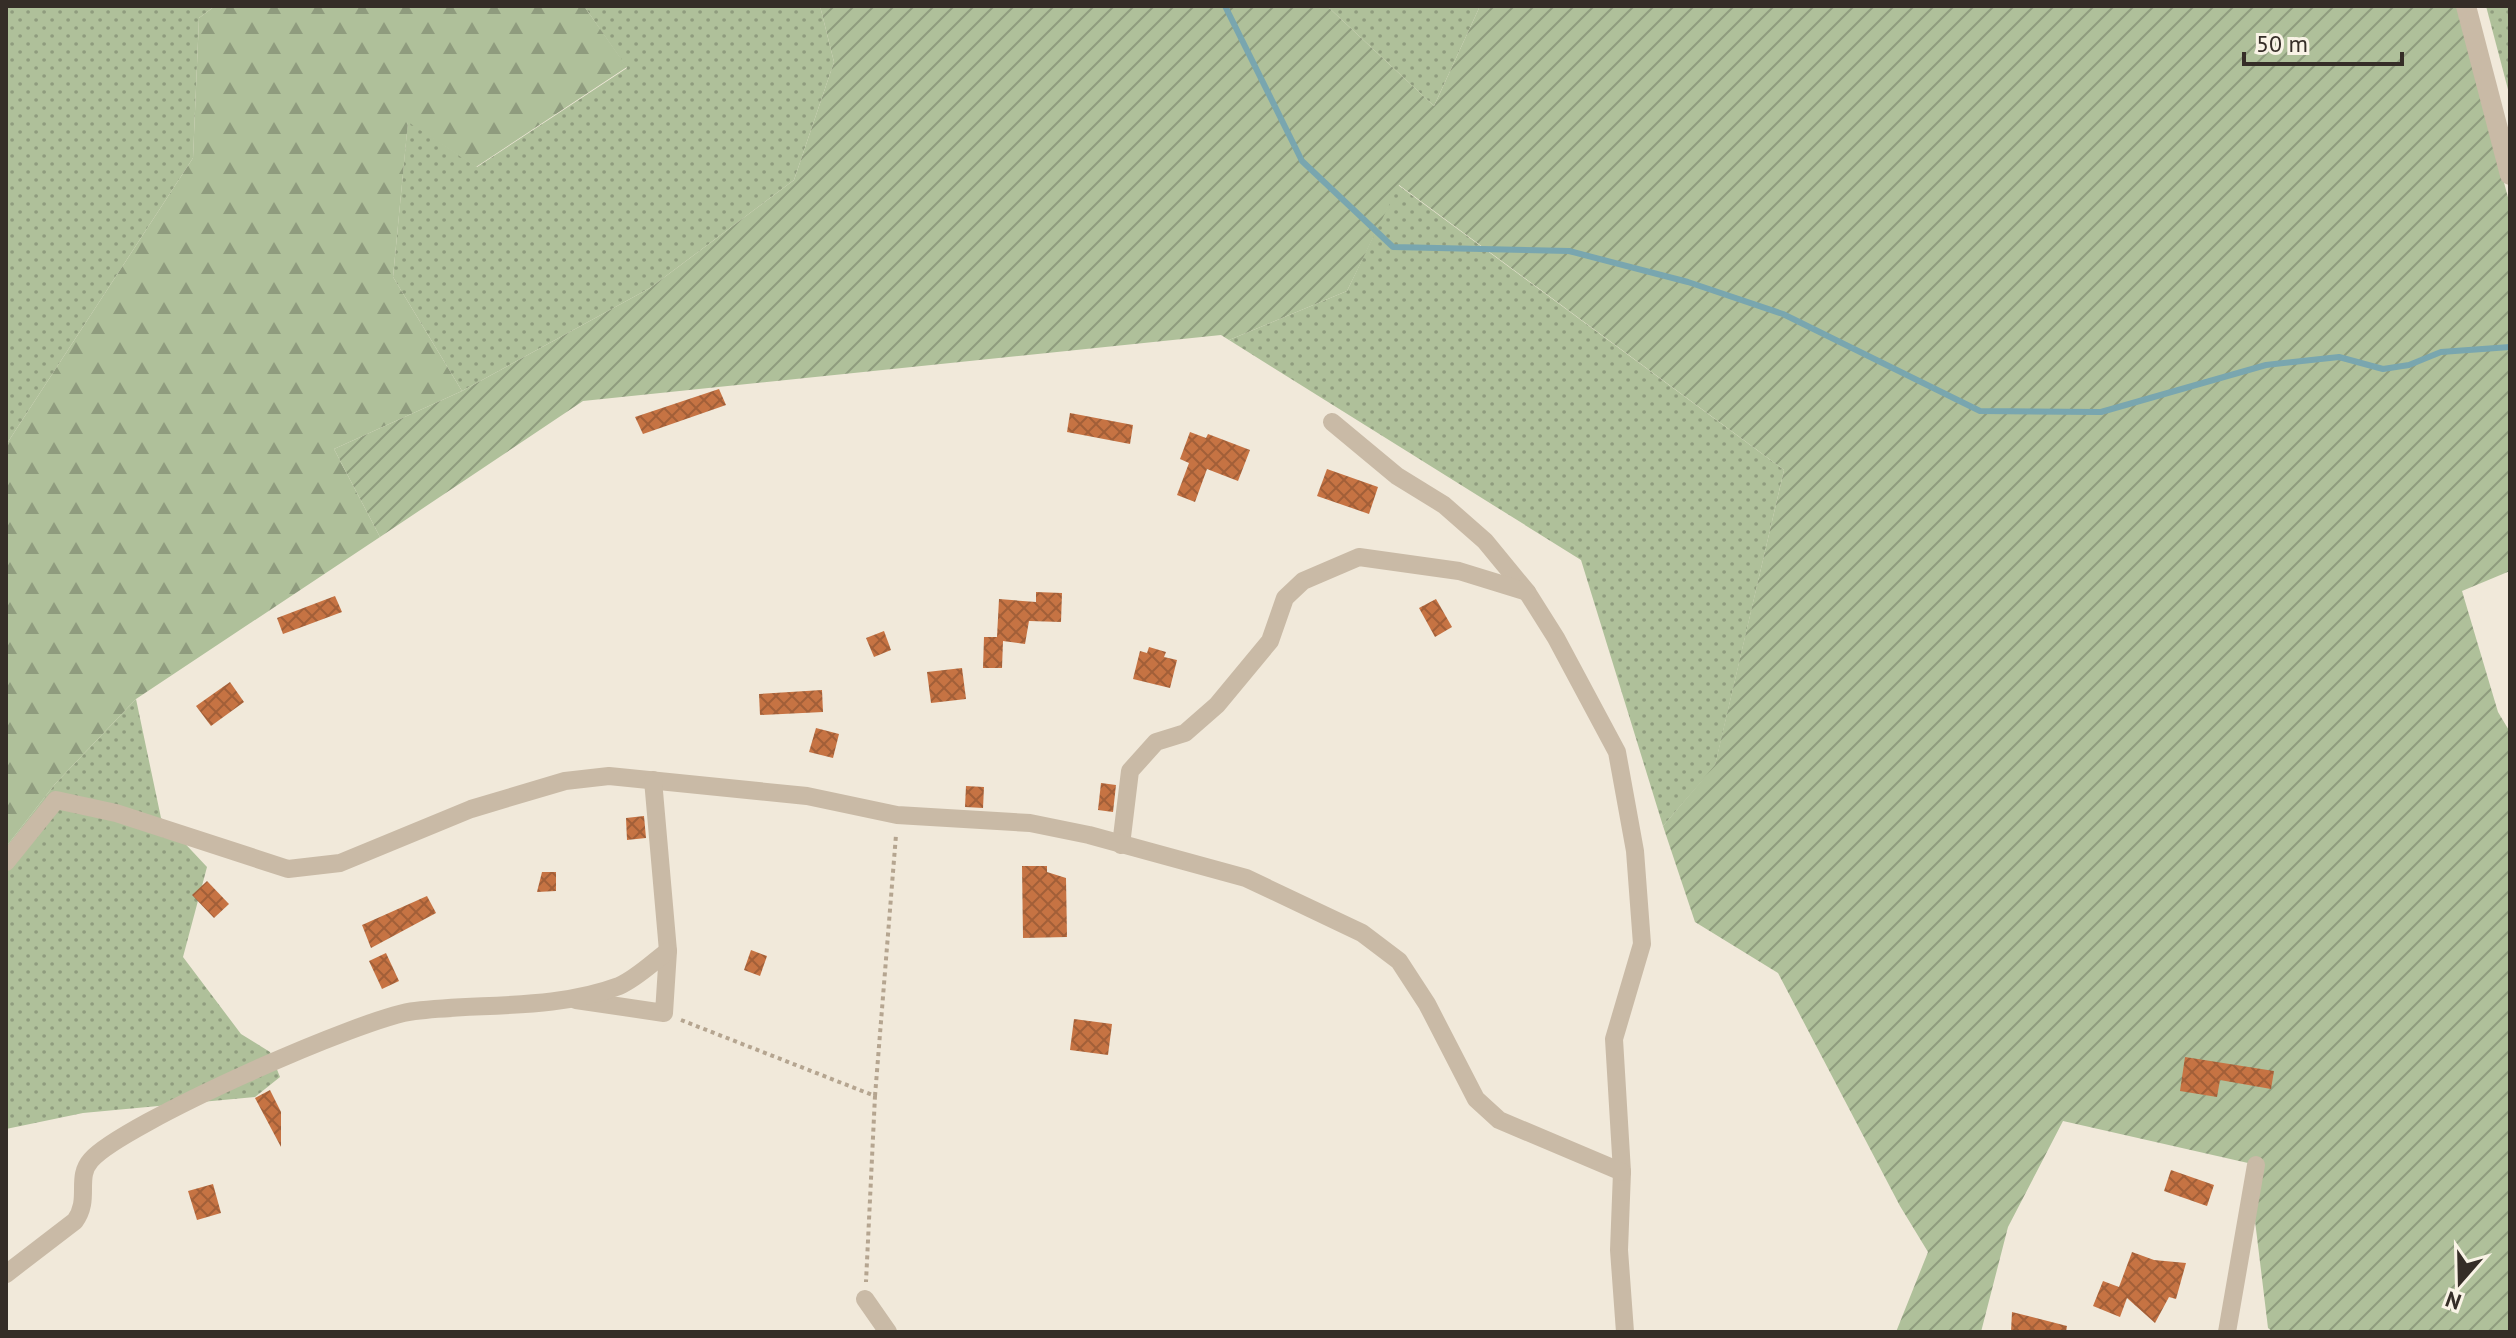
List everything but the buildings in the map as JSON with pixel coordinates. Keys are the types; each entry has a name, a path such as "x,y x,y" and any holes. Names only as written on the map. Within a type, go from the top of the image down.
{"street":[{"path":"2466,6 2510,175"},
{"path":"1332,422 1397,476 1444,505 1485,541 1527,592 1617,752 1635,851 1642,944 1614,1039 1622,1172 1619,1250 1625,1332"},
{"path":"1121,845 1130,771 1156,742 1185,733 1217,705 1270,641 1285,598 1303,581 1359,557 1459,571 1527,592"},
{"path":"6,862 56,800 116,813 288,869 311,868 373,852 471,809 565,781 609,776 807,796 897,815 1030,823 1246,878 1362,933 1399,961 1427,1004 1476,1099 1499,1120 1622,1172"},
{"path":"573,1000 664,1013 668,951 653,780"},
{"path":"6,1274 75,1221 82,1210 83,1173 90,1161 144,1125 291,1055 383,1018 413,1011 573,1000 622,985 668,951"},
{"path":"2227,1332 2256,1165"},
{"path":"865,1299 888,1332"}],"path":[{"path":"865,1299 875,1096 897,815"},
{"path":"664,1013 875,1096"}],"green space":[{"path":"6,6 215,6 199,18 193,158 6,445"},
{"path":"215,6 584,6 627,67 476,167 408,122 393,277 462,391 334,449 380,537 136,699 55,784 6,847 6,445 193,158 199,18"},
{"path":"584,6 820,6 834,62 794,180 650,288 462,391 393,277 408,121 477,167 627,68"},
{"path":"820,6 1327,6 1434,106 1480,6 2457,6 2510,205 2510,571 2462,591 2498,712 2510,732 2510,1332 2273,1332 2268,1328 2248,1163 2063,1121 2008,1227 1981,1332 1896,1332 1928,1252 1900,1206 1778,973 1695,922 1663,826 1715,765 1784,470 1399,185 1347,291 1229,340 1221,335 583,401 380,537 334,449 462,391 650,288 794,180 834,62"},
{"path":"1327,6 1480,6 1434,106"},
{"path":"2486,6 2510,6 2510,97"},
{"path":"1398,185 1784,470 1715,766 1663,826 1581,560 1229,340 1347,291"},
{"path":"136,699 161,818 207,867 183,957 241,1034 270,1052 280,1077 255,1097 83,1113 6,1129 6,847 55,784"}],"waterway":[{"path":"1225,6 1302,161 1393,247 1569,251 1688,282 1783,314 1980,411 2101,412 2266,365 2339,357 2383,369 2409,365 2441,352 2510,347"}]}
